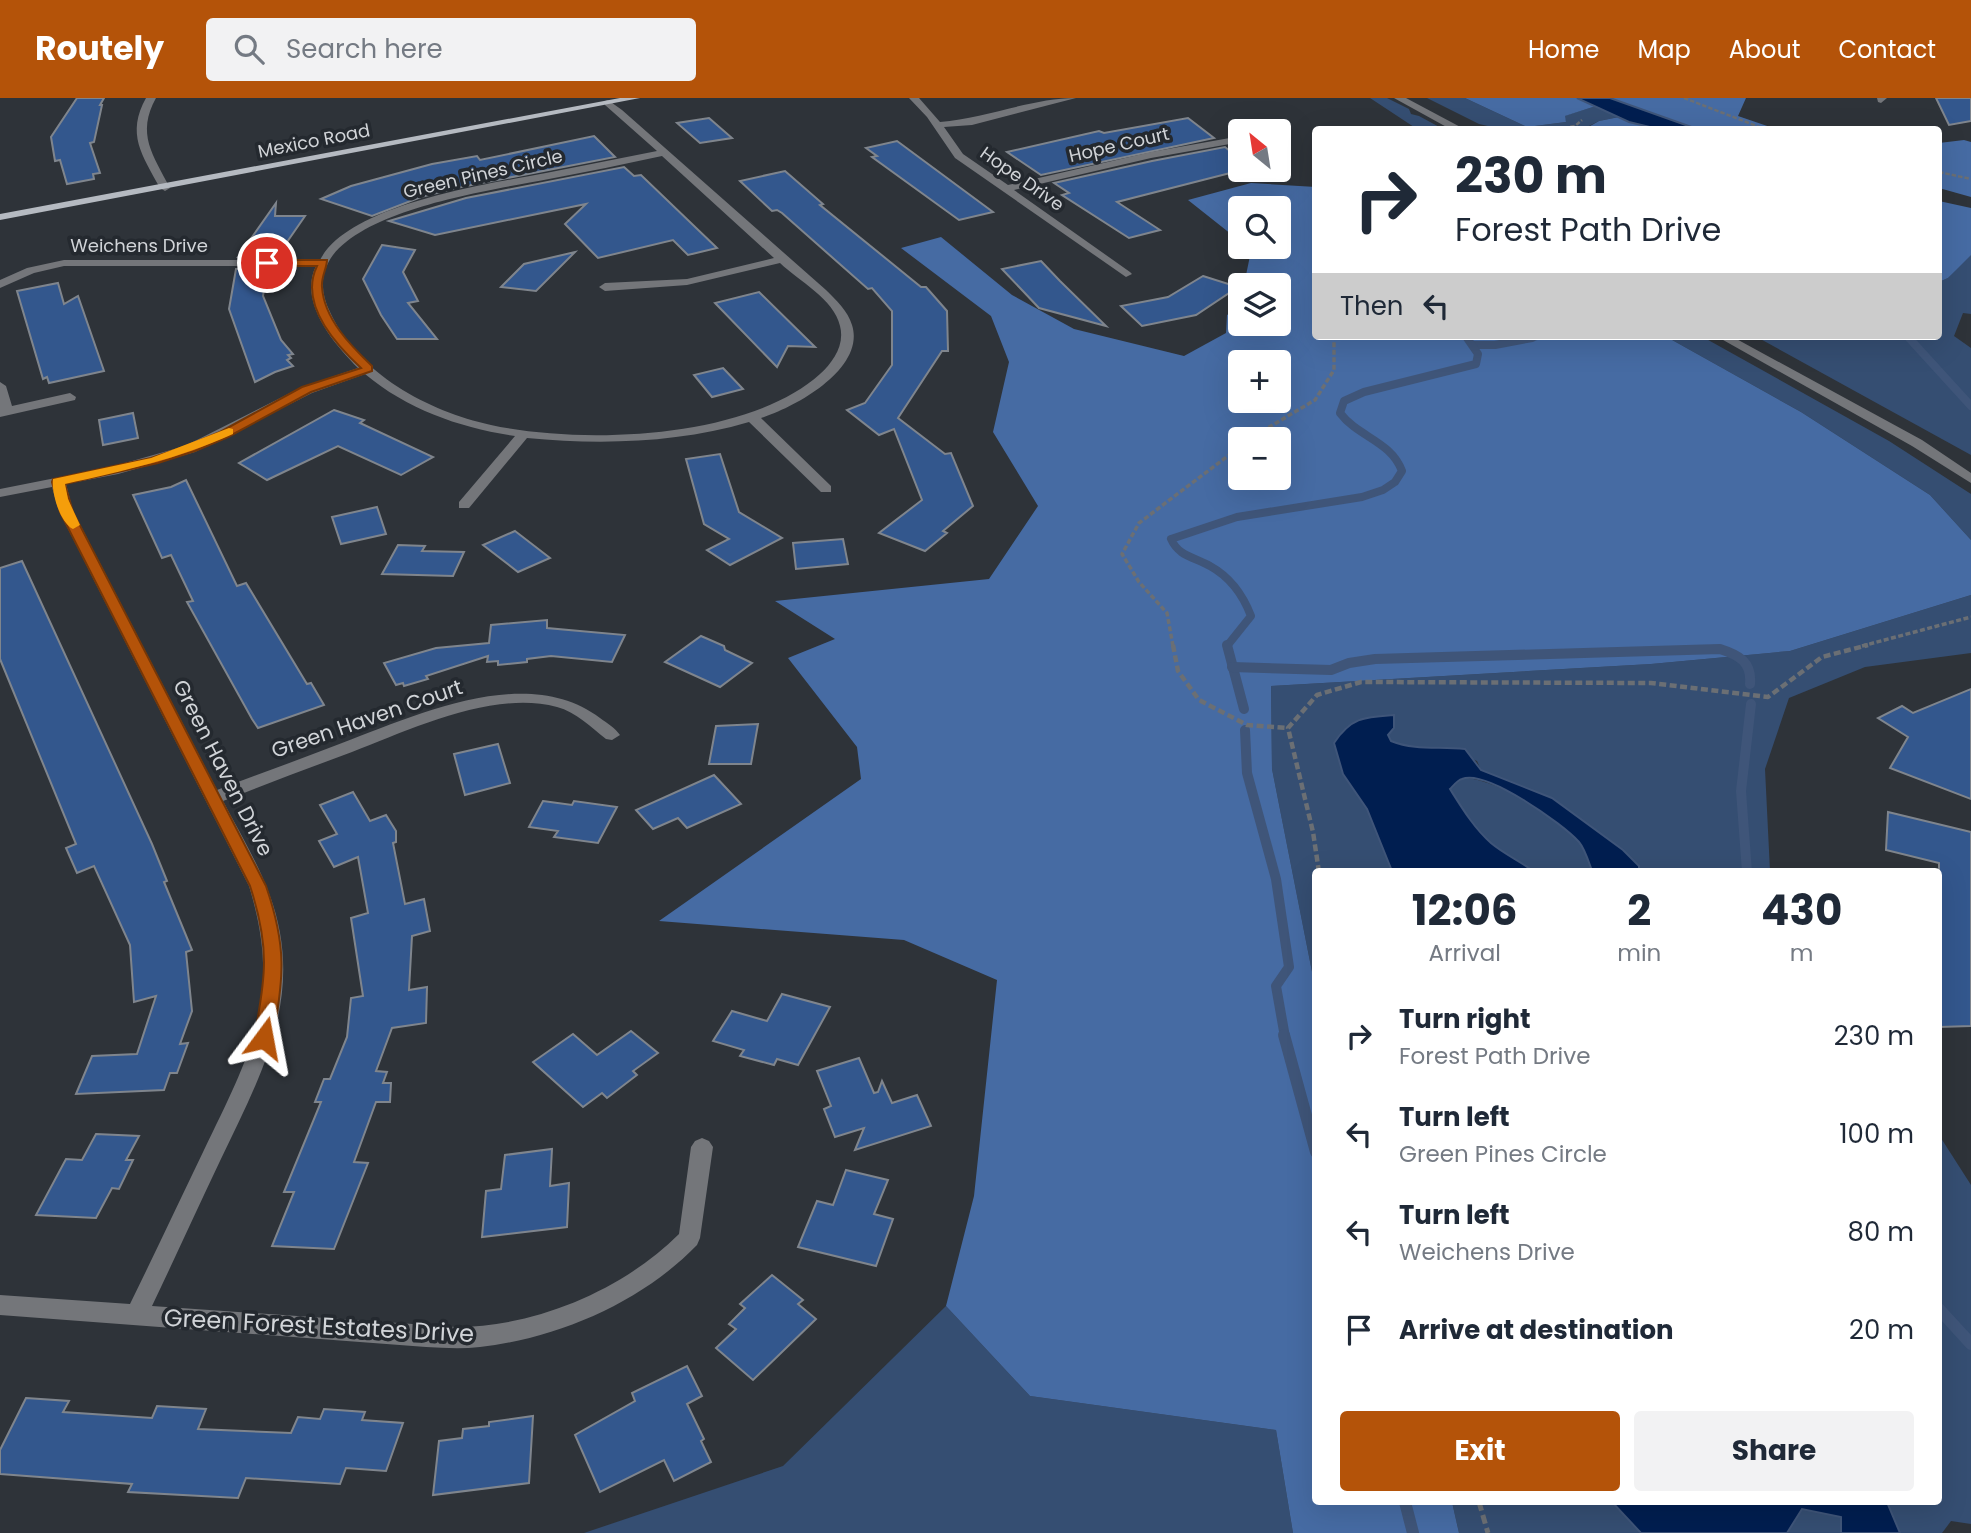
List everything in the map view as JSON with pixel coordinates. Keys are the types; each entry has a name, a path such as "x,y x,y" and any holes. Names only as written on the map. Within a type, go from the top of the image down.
{"main road":[{"name":"Mexico Road","path":"0,217 635,98"}],"street":[{"path":"151,98 141,116 140,137 164,188"},
{"name":"Hope Drive","path":"914,98 959,156 1126,274"},
{"path":"936,125 972,122 1071,98"},
{"path":"1399,98 1453,126"},
{"path":"323,262 317,275 316,289 326,317 345,346 368,369 413,400 463,421 524,434 589,439 627,438 691,430 752,417 795,399 817,385 842,356 847,340 846,324 838,309 608,103"},
{"name":"Hope Court","path":"1006,190 1150,155 1228,141"},
{"name":"Green Pines Circle","path":"323,262 353,234 372,222 415,206 664,153"},
{"path":"605,287 687,282 783,259"},
{"name":"Weichens Drive","path":"0,284 32,270 64,263 323,262"},
{"path":"1729,340 1917,443 1971,478"},
{"path":"0,493 154,461 190,449 307,390 368,369"},
{"path":"0,386 3,413 70,397"},
{"path":"752,417 826,489"},
{"path":"464,505 524,434"},
{"name":"Green Haven Drive","path":"58,482 66,512 258,886 269,917 274,948 274,982 269,1018 258,1058 136,1316"},
{"name":"Green Haven Court","path":"213,798 443,712 486,703 528,699 561,702 576,708 612,735"},
{"name":"Green Forest Estates Drive","path":"0,1305 426,1337 483,1336 543,1324 596,1303 643,1278 680,1250 689,1238 702,1147"}],"path":[{"path":"1684,98 1757,126"},
{"path":"1575,126 1583,120"},
{"path":"1942,173 1971,179"},
{"path":"1269,427 1315,400 1334,370 1334,340"},
{"path":"1228,456 1139,523 1122,554 1139,582 1167,613 1178,671 1199,700 1247,724 1288,729"},
{"path":"1288,729 1317,695 1361,682 1651,683 1768,697 1822,657 1971,617"},
{"path":"1288,729 1319,868"},
{"path":"1480,1505 1488,1533"}],"shaded area":[{"path":"1370,98 1387,98 1409,109 1411,114 1437,126 1412,126"},
{"path":"1427,98 1465,98 1525,126 1479,124"},
{"path":"1465,98 1577,98 1596,106 1565,116 1566,122 1525,126"},
{"path":"1577,98 1610,98 1689,126 1646,126 1629,122"},
{"path":"1610,98 1746,98 1738,116 1767,126 1689,126"},
{"path":"1596,106 1619,117 1589,126 1535,126 1566,122 1564,116"},
{"path":"1619,117 1648,126 1590,126 1599,121"},
{"path":"1964,140 1971,142 1971,197 1942,189 1942,143"},
{"path":"1251,183 1312,187 1312,340 1672,340 1801,412 1930,495 1971,540 1971,595 1790,651 1651,664 1271,686 1272,769 1312,972 1312,1505 1453,1505 1459,1533 1293,1533 1276,1430 1030,1396 946,1306 974,1196 997,980 904,940 659,921 861,779 857,747 788,658 835,639 775,601 989,579 1038,506 993,432 1009,362 991,316 901,248 941,237 1012,295 1074,329 1184,356 1226,333 1228,314 1228,336 1291,336 1291,273 1246,273 1249,259 1291,259 1291,196 1228,196 1228,232 1188,200"},
{"path":"1942,202 1971,208 1971,255 1942,281"},
{"path":"1971,255 1971,314 1963,313 1954,336 1971,348 1971,455 1762,340 1942,340 1942,281"},
{"path":"1672,340 1708,340 1889,441 1971,494 1971,540 1930,495 1801,412"},
{"path":"1971,595 1971,653 1865,667 1789,698 1765,769 1770,868 1639,868 1623,850 1552,798 1481,770 1477,761 1445,747 1421,750 1390,741 1388,735 1334,743 1343,774 1367,809 1391,868 1312,868 1312,972 1272,769 1271,686 1651,664 1790,651"},
{"path":"1394,715 1394,728 1388,735 1391,741 1419,747 1465,749 1481,770 1552,798 1623,850 1639,868 1591,868 1581,845 1557,823 1524,800 1488,782 1473,778 1460,780 1450,789 1485,837 1528,868 1391,868 1367,809 1343,774 1334,743 1353,723"},
{"path":"1463,778 1477,780 1525,800 1568,831 1580,844 1591,868 1528,868 1485,837 1450,789"},
{"path":"1942,1140 1971,1185 1971,1524 1951,1521 1942,1533 1900,1533 1888,1505 1942,1505"},
{"path":"946,1306 1030,1396 1276,1430 1293,1533 584,1533 783,1466"},
{"path":"1453,1505 1615,1505 1641,1533 1459,1533"},
{"path":"1615,1505 1888,1505 1900,1533 1841,1533 1841,1517 1802,1509 1787,1533 1641,1533"},
{"path":"1802,1509 1842,1517 1841,1533 1787,1533"}],"building":[{"path":"77,98 104,98 100,105 94,142 90,143 100,173 93,174 94,179 67,184 60,160 55,161 51,137"},
{"path":"1936,98 1971,98 1971,121 1949,125"},
{"path":"709,118 732,138 700,143 677,123"},
{"path":"1188,118 1214,138 1041,175 1007,152 1099,131 1104,133"},
{"path":"594,136 615,157 456,188 421,197 372,216 321,199 351,186 432,164 477,156 480,160"},
{"path":"897,141 993,212 959,220 872,157 877,156 866,148"},
{"path":"1225,147 1228,149 1228,174 1117,202 1160,230 1129,238 1062,195 1069,193 1054,183"},
{"path":"624,167 634,176 641,175 717,248 688,255 673,240 598,258 565,224 586,204 435,235 389,221 466,198"},
{"path":"785,171 823,204 820,205 921,287 926,287 947,311 948,351 942,351 898,418 945,454 951,453 973,506 943,531 947,533 925,551 879,533 922,500 894,429 879,435 847,410 865,403 892,365 892,311 872,288 868,289 782,213 772,211 740,181"},
{"path":"276,203 275,216 305,216 287,242 271,242 269,257 238,257"},
{"path":"382,245 415,250 403,272 418,301 408,303 437,339 397,339 381,315 363,279"},
{"path":"575,252 536,291 501,287 524,264"},
{"path":"1041,261 1106,326 1039,308 1002,269"},
{"path":"236,269 267,269 263,296 281,340 293,354 288,355 291,358 287,360 293,366 255,382 229,309"},
{"path":"1203,276 1228,284 1228,294 1196,315 1142,326 1121,306 1168,297"},
{"path":"58,283 64,304 78,296 104,371 49,383 47,377 43,379 17,291"},
{"path":"759,292 815,347 788,346 777,367 715,303"},
{"path":"723,368 743,389 712,397 694,375"},
{"path":"334,410 364,420 360,423 433,457 401,475 338,446 267,480 239,463"},
{"path":"133,413 138,438 103,445 99,420"},
{"path":"720,454 739,512 782,538 730,565 707,550 729,539 704,524 686,459"},
{"path":"186,480 237,586 246,583 307,684 311,683 324,705 258,728 252,719 187,602 193,601 171,555 162,558 133,495 171,487"},
{"path":"377,507 386,534 341,544 332,517"},
{"path":"515,531 550,558 518,572 483,545"},
{"path":"843,539 848,564 796,569 793,543"},
{"path":"398,545 425,546 422,551 464,552 453,576 382,574"},
{"path":"22,561 152,844 167,881 164,882 192,950 186,952 192,1011 180,1044 188,1043 177,1073 170,1073 164,1090 76,1094 92,1056 137,1054 156,996 134,1002 130,945 94,866 77,873 66,848 76,844 0,659 0,568"},
{"path":"547,620 547,628 625,635 612,662 551,656 498,665 498,661 487,662 488,656 404,686 403,683 396,685 384,663 436,648 489,643 491,625"},
{"path":"701,636 752,663 720,687 665,662"},
{"path":"1971,689 1971,799 1890,768 1908,737 1878,718 1902,706 1913,713"},
{"path":"758,724 751,764 709,764 716,726"},
{"path":"498,744 510,783 465,795 454,754"},
{"path":"714,775 741,804 687,828 678,818 653,829 636,810"},
{"path":"353,792 370,821 386,815 396,831 396,842 393,843 405,904 424,899 430,931 412,936 409,990 427,987 426,1023 392,1028 376,1071 387,1072 383,1083 391,1083 390,1102 376,1102 354,1162 368,1163 334,1249 272,1246 294,1192 284,1192 321,1102 315,1102 324,1079 330,1079 347,1037 351,998 363,996 351,918 368,913 358,857 334,867 319,841 337,834 320,805"},
{"path":"543,801 572,805 574,801 617,807 598,843 554,837 558,831 529,827"},
{"path":"1888,812 1971,832 1971,1026 1942,1027 1942,868 1939,868 1939,863 1886,850"},
{"path":"782,994 830,1007 798,1065 777,1059 774,1065 740,1056 744,1050 713,1041 732,1011 767,1021"},
{"path":"631,1031 658,1053 633,1071 637,1075 607,1098 602,1093 583,1107 533,1062 573,1034 597,1055"},
{"path":"859,1058 874,1093 878,1092 882,1081 892,1103 917,1095 931,1126 855,1150 864,1128 835,1137 824,1109 831,1106 817,1071"},
{"path":"96,1134 139,1136 126,1160 133,1160 119,1189 112,1188 96,1218 36,1215 66,1159 82,1160"},
{"path":"552,1149 550,1186 569,1183 567,1227 482,1237 486,1191 501,1189 505,1155"},
{"path":"846,1170 888,1180 874,1214 893,1219 876,1266 798,1247 817,1201 833,1205"},
{"path":"772,1275 803,1300 798,1304 816,1319 753,1380 716,1348 736,1329 729,1324 745,1308 740,1304"},
{"path":"687,1366 702,1396 687,1404 704,1439 701,1441 711,1462 674,1481 664,1460 600,1492 575,1435 635,1401 632,1393"},
{"path":"26,1398 69,1401 63,1412 152,1418 157,1406 206,1409 198,1429 291,1433 298,1417 320,1419 324,1409 365,1412 362,1420 403,1423 386,1471 346,1468 340,1484 246,1478 238,1498 128,1492 132,1484 0,1474 0,1450"},
{"path":"533,1416 529,1483 433,1495 439,1441 462,1438 463,1429 489,1426 489,1422"}],"waterway":[{"path":"1227,646 1251,616 1244,601 1224,576 1178,550 1171,539 1237,517 1362,497 1383,490 1395,482 1402,471 1397,461 1382,446 1347,421 1340,413 1344,401 1364,392 1476,364 1478,354 1468,340"},
{"path":"1474,345 1495,345 1521,340"},
{"path":"1911,340 1971,406"},
{"path":"1227,646 1233,667"},
{"path":"1233,667 1331,670 1349,663 1375,659 1720,649 1743,660 1749,670 1750,684"},
{"path":"1233,667 1244,709"},
{"path":"1747,868 1741,791 1751,704"},
{"path":"1245,730 1247,773 1276,879 1289,967 1276,986 1285,1037"},
{"path":"1284,1035 1312,1137"},
{"path":"1942,1312 1971,1344"},
{"path":"1406,1505 1413,1533"}],"slow traffic":[{"path":"73,525 61,499 58,482 154,461 229,432"}],"route":[{"path":"264,1038 274,982 274,948 269,917 258,886 66,512 58,482 154,461 190,449 224,434 277,403 368,369 334,332 320,304 316,289 317,275 323,262 267,263"}]}
